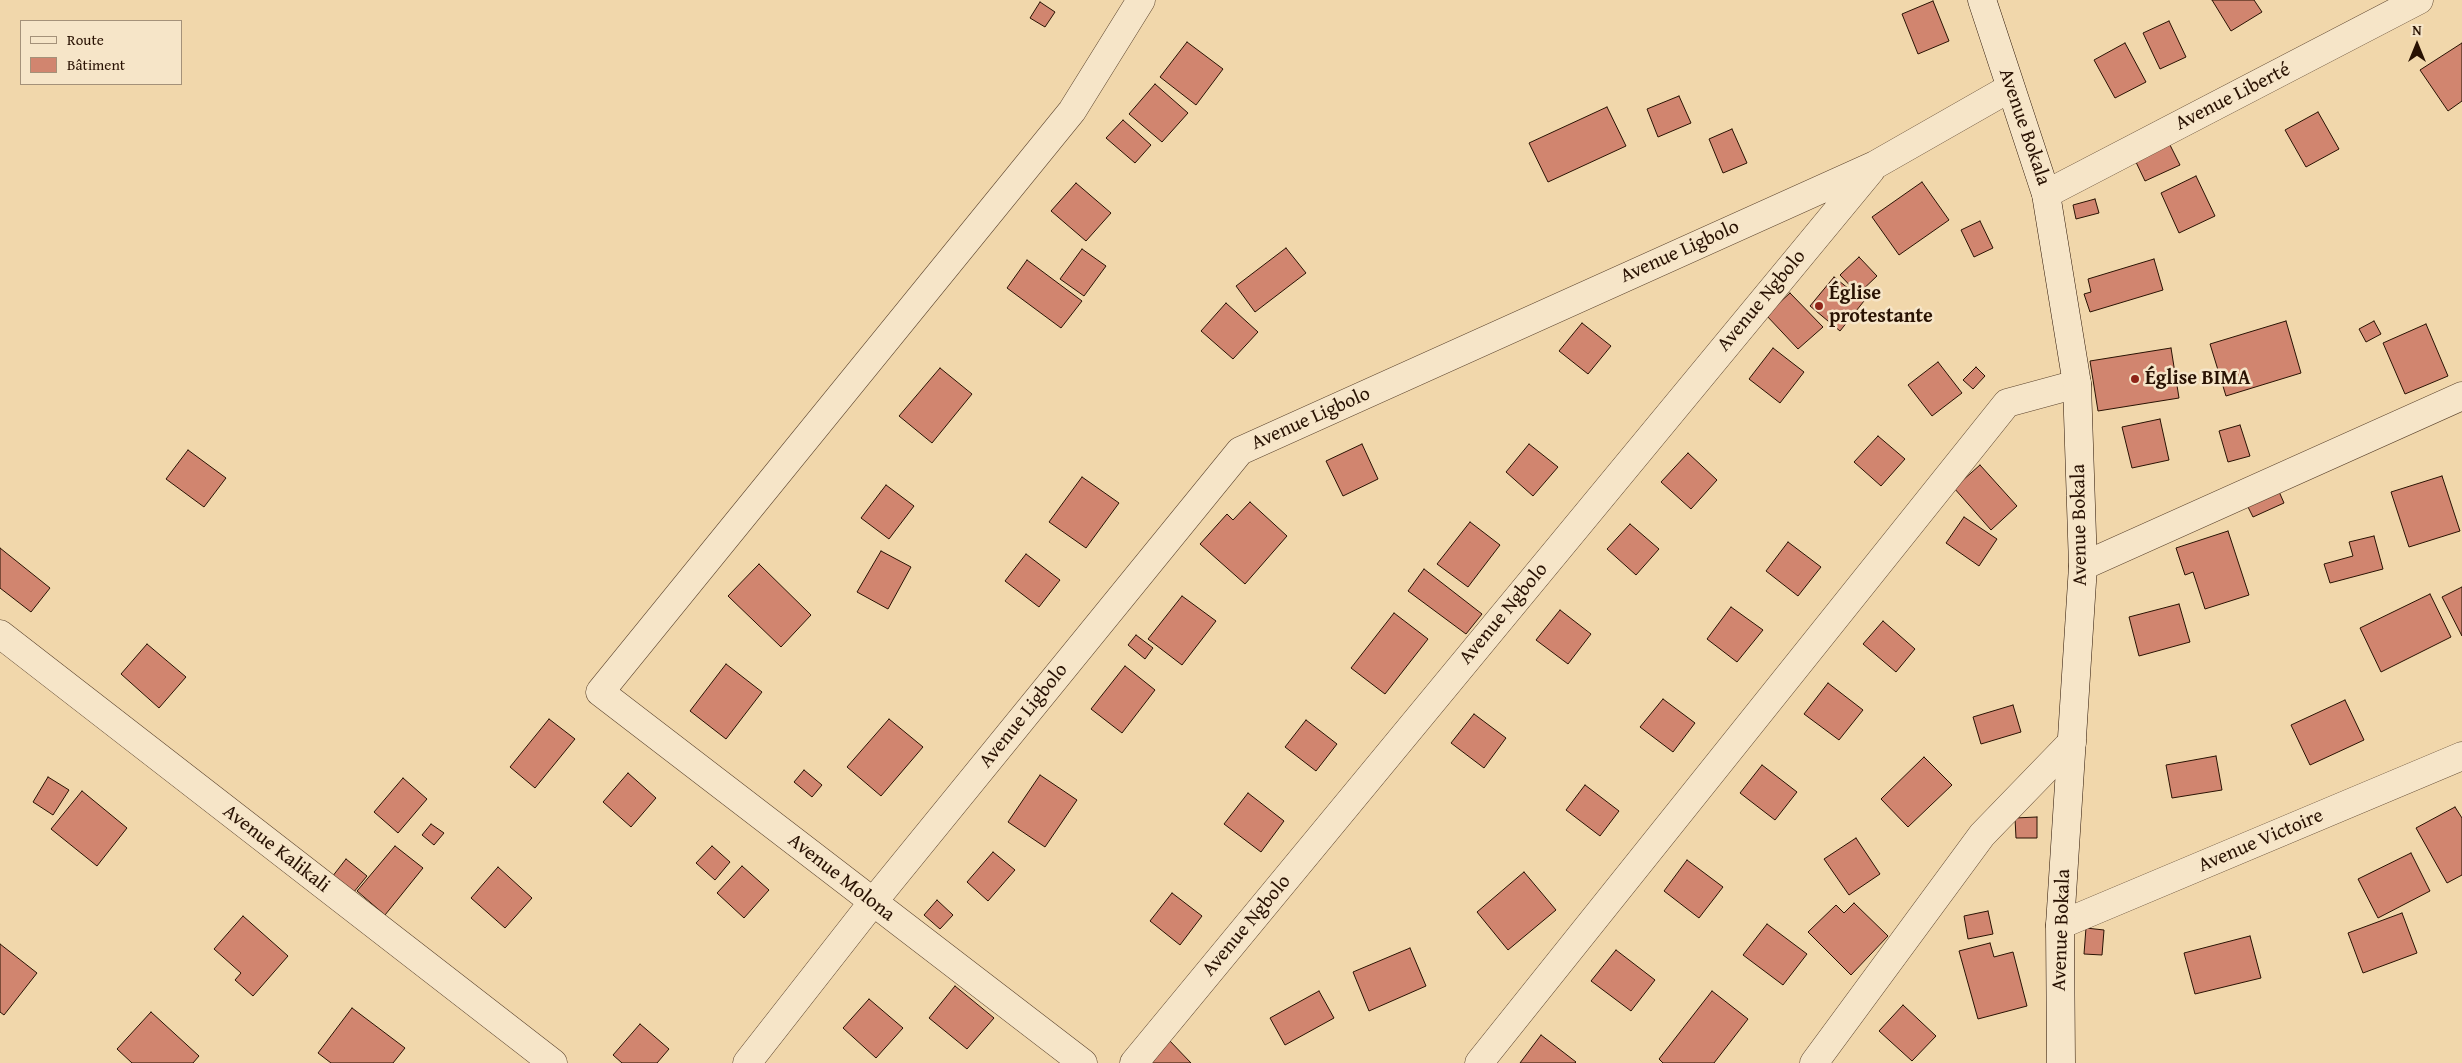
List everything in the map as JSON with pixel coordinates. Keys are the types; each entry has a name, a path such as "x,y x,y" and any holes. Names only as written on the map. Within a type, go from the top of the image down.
{"street":[{"name":"Avenue Molona","path":"1083,1063 600,692 1072,111 1141,0"},
{"name":"Avenue Bokala","path":"1982,0 2046,194 2077,384 2083,566 2060,925 2061,1063"},
{"name":"Avenue Liberté","path":"2046,194 2419,0"},
{"name":"Avenue Ligbolo","path":"747,1063 873,902 1240,451 1875,165 2010,88"},
{"name":"Avenue Ngbolo","path":"1134,1063 1875,165"},
{"path":"1478,1063 2007,402 2077,384"},
{"path":"2083,566 2462,396"},
{"name":"Avenue Kalikali","path":"0,634 553,1063"},
{"path":"1814,1063 1982,835 2072,742"},
{"name":"Avenue Victoire","path":"2060,925 2462,756"}],"building":[{"path":"2212,0 2254,0 2262,12 2231,31"},
{"path":"1933,1 1949,41 1918,54 1902,14"},
{"path":"1040,2 1055,12 1045,27 1030,18"},
{"path":"2169,21 2186,57 2160,69 2143,33"},
{"path":"1187,42 1223,69 1196,105 1160,77"},
{"path":"2125,43 2146,82 2115,98 2094,60"},
{"path":"2462,43 2462,101 2448,111 2420,70"},
{"path":"1155,84 1188,113 1162,142 1129,114"},
{"path":"1679,96 1691,123 1658,137 1647,109"},
{"path":"1607,107 1626,146 1548,182 1529,143"},
{"path":"2318,112 2339,149 2306,167 2285,130"},
{"path":"1123,120 1151,145 1135,163 1106,138"},
{"path":"1732,129 1747,163 1723,173 1709,139"},
{"path":"2169,143 2180,165 2145,181 2135,160"},
{"path":"2196,176 2215,216 2179,233 2161,193"},
{"path":"1922,182 1949,220 1899,255 1872,217"},
{"path":"1076,183 1111,213 1086,241 1051,211"},
{"path":"2095,199 2099,213 2076,219 2073,205"},
{"path":"1980,221 1993,248 1974,257 1961,230"},
{"path":"1286,248 1306,273 1255,312 1236,286"},
{"path":"1082,249 1106,266 1084,296 1060,279"},
{"path":"1859,257 1877,276 1858,294 1840,275"},
{"path":"2154,259 2163,290 2090,312 2084,294 2091,292 2088,279"},
{"path":"1027,260 1082,301 1061,328 1007,288"},
{"path":"1834,277 1864,301 1840,331 1810,306"},
{"path":"1790,293 1823,327 1798,349 1766,315"},
{"path":"1226,303 1258,332 1233,359 1201,331"},
{"path":"2286,321 2301,373 2226,396 2210,344"},
{"path":"2374,321 2381,334 2366,342 2359,329"},
{"path":"1582,323 1611,346 1588,374 1559,351"},
{"path":"2426,324 2448,376 2405,394 2383,343"},
{"path":"1773,348 1804,372 1780,403 1749,379"},
{"name":"Église BIMA","path":"2171,348 2179,398 2098,411 2090,361"},
{"path":"1938,362 1962,393 1932,416 1908,385"},
{"path":"1976,367 1985,376 1973,389 1963,380"},
{"path":"940,368 972,394 932,443 899,416"},
{"path":"2160,419 2169,460 2132,468 2122,427"},
{"path":"2240,425 2250,456 2228,462 2219,431"},
{"path":"1878,436 1905,459 1881,486 1854,462"},
{"path":"1362,444 1378,479 1343,496 1326,461"},
{"path":"1529,444 1558,467 1533,496 1506,472"},
{"path":"188,450 226,478 204,507 166,479"},
{"path":"1688,453 1717,480 1691,509 1661,482"},
{"path":"1980,465 2017,506 1991,530 1954,488"},
{"path":"2442,476 2460,531 2409,547 2391,492"},
{"path":"1082,477 1119,503 1086,548 1049,522"},
{"path":"886,485 914,506 889,539 861,518"},
{"path":"2277,487 2284,503 2253,517 2245,501"},
{"path":"1250,502 1287,536 1245,584 1200,544 1227,514 1233,520"},
{"path":"1964,517 1997,539 1979,566 1946,543"},
{"path":"1470,522 1500,545 1468,587 1437,564"},
{"path":"1630,524 1659,549 1636,575 1607,549"},
{"path":"2228,531 2249,595 2205,609 2193,572 2185,575 2176,548"},
{"path":"2374,536 2383,569 2330,583 2324,564 2353,556 2349,542"},
{"path":"1788,542 1821,567 1798,596 1766,571"},
{"path":"0,548 50,588 31,612 0,588"},
{"path":"881,551 911,567 888,609 857,592"},
{"path":"1026,554 1060,580 1039,607 1005,581"},
{"path":"759,564 811,615 781,647 728,596"},
{"path":"1424,569 1482,614 1466,634 1408,591"},
{"path":"2462,587 2462,636 2442,597"},
{"path":"2430,594 2451,637 2381,672 2360,628"},
{"path":"1182,596 1216,621 1182,665 1148,639"},
{"path":"2179,604 2190,642 2139,656 2129,617"},
{"path":"1731,607 1763,630 1737,662 1707,639"},
{"path":"1560,610 1591,634 1568,664 1536,640"},
{"path":"1394,613 1428,639 1385,694 1351,668"},
{"path":"1883,621 1915,649 1896,672 1863,644"},
{"path":"1136,635 1153,648 1145,659 1128,645"},
{"path":"147,644 186,677 159,708 121,674"},
{"path":"726,664 762,692 726,739 690,711"},
{"path":"1125,666 1155,690 1122,733 1091,709"},
{"path":"1828,683 1863,710 1839,740 1804,714"},
{"path":"1663,699 1695,723 1673,752 1640,727"},
{"path":"2345,700 2364,740 2310,765 2291,725"},
{"path":"2013,705 2021,732 1981,744 1973,717"},
{"path":"1474,714 1506,738 1484,768 1451,743"},
{"path":"549,719 575,739 535,788 510,767"},
{"path":"889,719 923,747 881,796 847,767"},
{"path":"1306,720 1337,744 1316,771 1285,747"},
{"path":"2216,756 2222,790 2172,798 2166,765"},
{"path":"1924,757 1952,785 1908,827 1881,799"},
{"path":"1762,765 1797,792 1775,820 1740,793"},
{"path":"804,770 822,785 812,797 794,782"},
{"path":"628,773 656,798 631,827 603,802"},
{"path":"1040,775 1077,800 1045,847 1008,822"},
{"path":"48,777 69,790 53,815 33,802"},
{"path":"403,778 427,799 398,833 374,812"},
{"path":"1585,785 1619,811 1600,836 1566,810"},
{"path":"82,791 127,828 97,866 51,829"},
{"path":"1248,793 1284,821 1261,852 1224,824"},
{"path":"2455,807 2462,818 2462,875 2447,883 2416,828"},
{"path":"2037,817 2037,838 2016,838 2015,818"},
{"path":"431,824 444,833 434,845 422,835"},
{"path":"1856,838 1880,874 1849,895 1824,859"},
{"path":"395,846 423,868 385,915 357,891"},
{"path":"712,846 730,862 715,880 696,863"},
{"path":"993,852 1015,870 988,901 967,882"},
{"path":"2411,853 2430,891 2378,918 2358,879"},
{"path":"346,859 367,876 353,893 332,877"},
{"path":"1687,860 1723,887 1699,918 1664,891"},
{"path":"742,866 769,890 744,918 717,893"},
{"path":"498,867 532,898 505,928 471,898"},
{"path":"1524,872 1556,910 1508,950 1477,912"},
{"path":"1172,893 1202,916 1180,945 1150,921"},
{"path":"937,900 953,915 940,929 924,915"},
{"path":"1854,903 1888,936 1851,975 1808,932 1836,905 1844,913"},
{"path":"1988,911 1993,934 1968,939 1964,916"},
{"path":"2402,913 2417,953 2363,973 2348,933"},
{"path":"243,916 288,956 253,996 235,980 241,973 214,949"},
{"path":"1767,924 1807,954 1783,985 1743,955"},
{"path":"2086,928 2104,930 2102,955 2084,954"},
{"path":"2250,936 2261,978 2195,994 2184,953"},
{"path":"1990,943 1994,957 2013,952 2027,1006 1978,1019 1959,951"},
{"path":"0,944 37,973 4,1015 0,1012"},
{"path":"1410,948 1426,986 1369,1011 1353,972"},
{"path":"1616,950 1655,980 1631,1011 1591,981"},
{"path":"955,986 994,1018 967,1049 929,1018"},
{"path":"1319,991 1334,1018 1285,1045 1270,1018"},
{"path":"1712,991 1748,1019 1714,1063 1663,1063 1659,1059"},
{"path":"869,999 903,1028 876,1058 843,1028"},
{"path":"1903,1005 1936,1036 1912,1061 1879,1031"},
{"path":"352,1008 405,1048 393,1063 331,1063 318,1053"},
{"path":"151,1012 199,1056 193,1063 132,1063 117,1049"},
{"path":"640,1024 669,1049 657,1063 622,1063 613,1055"},
{"path":"1541,1035 1576,1062 1520,1063"},
{"path":"1168,1039 1191,1063 1144,1063"}],"place":[{"name":"Église protestante","path":"1819,306"},
{"name":"Église BIMA","path":"2135,379"}]}
